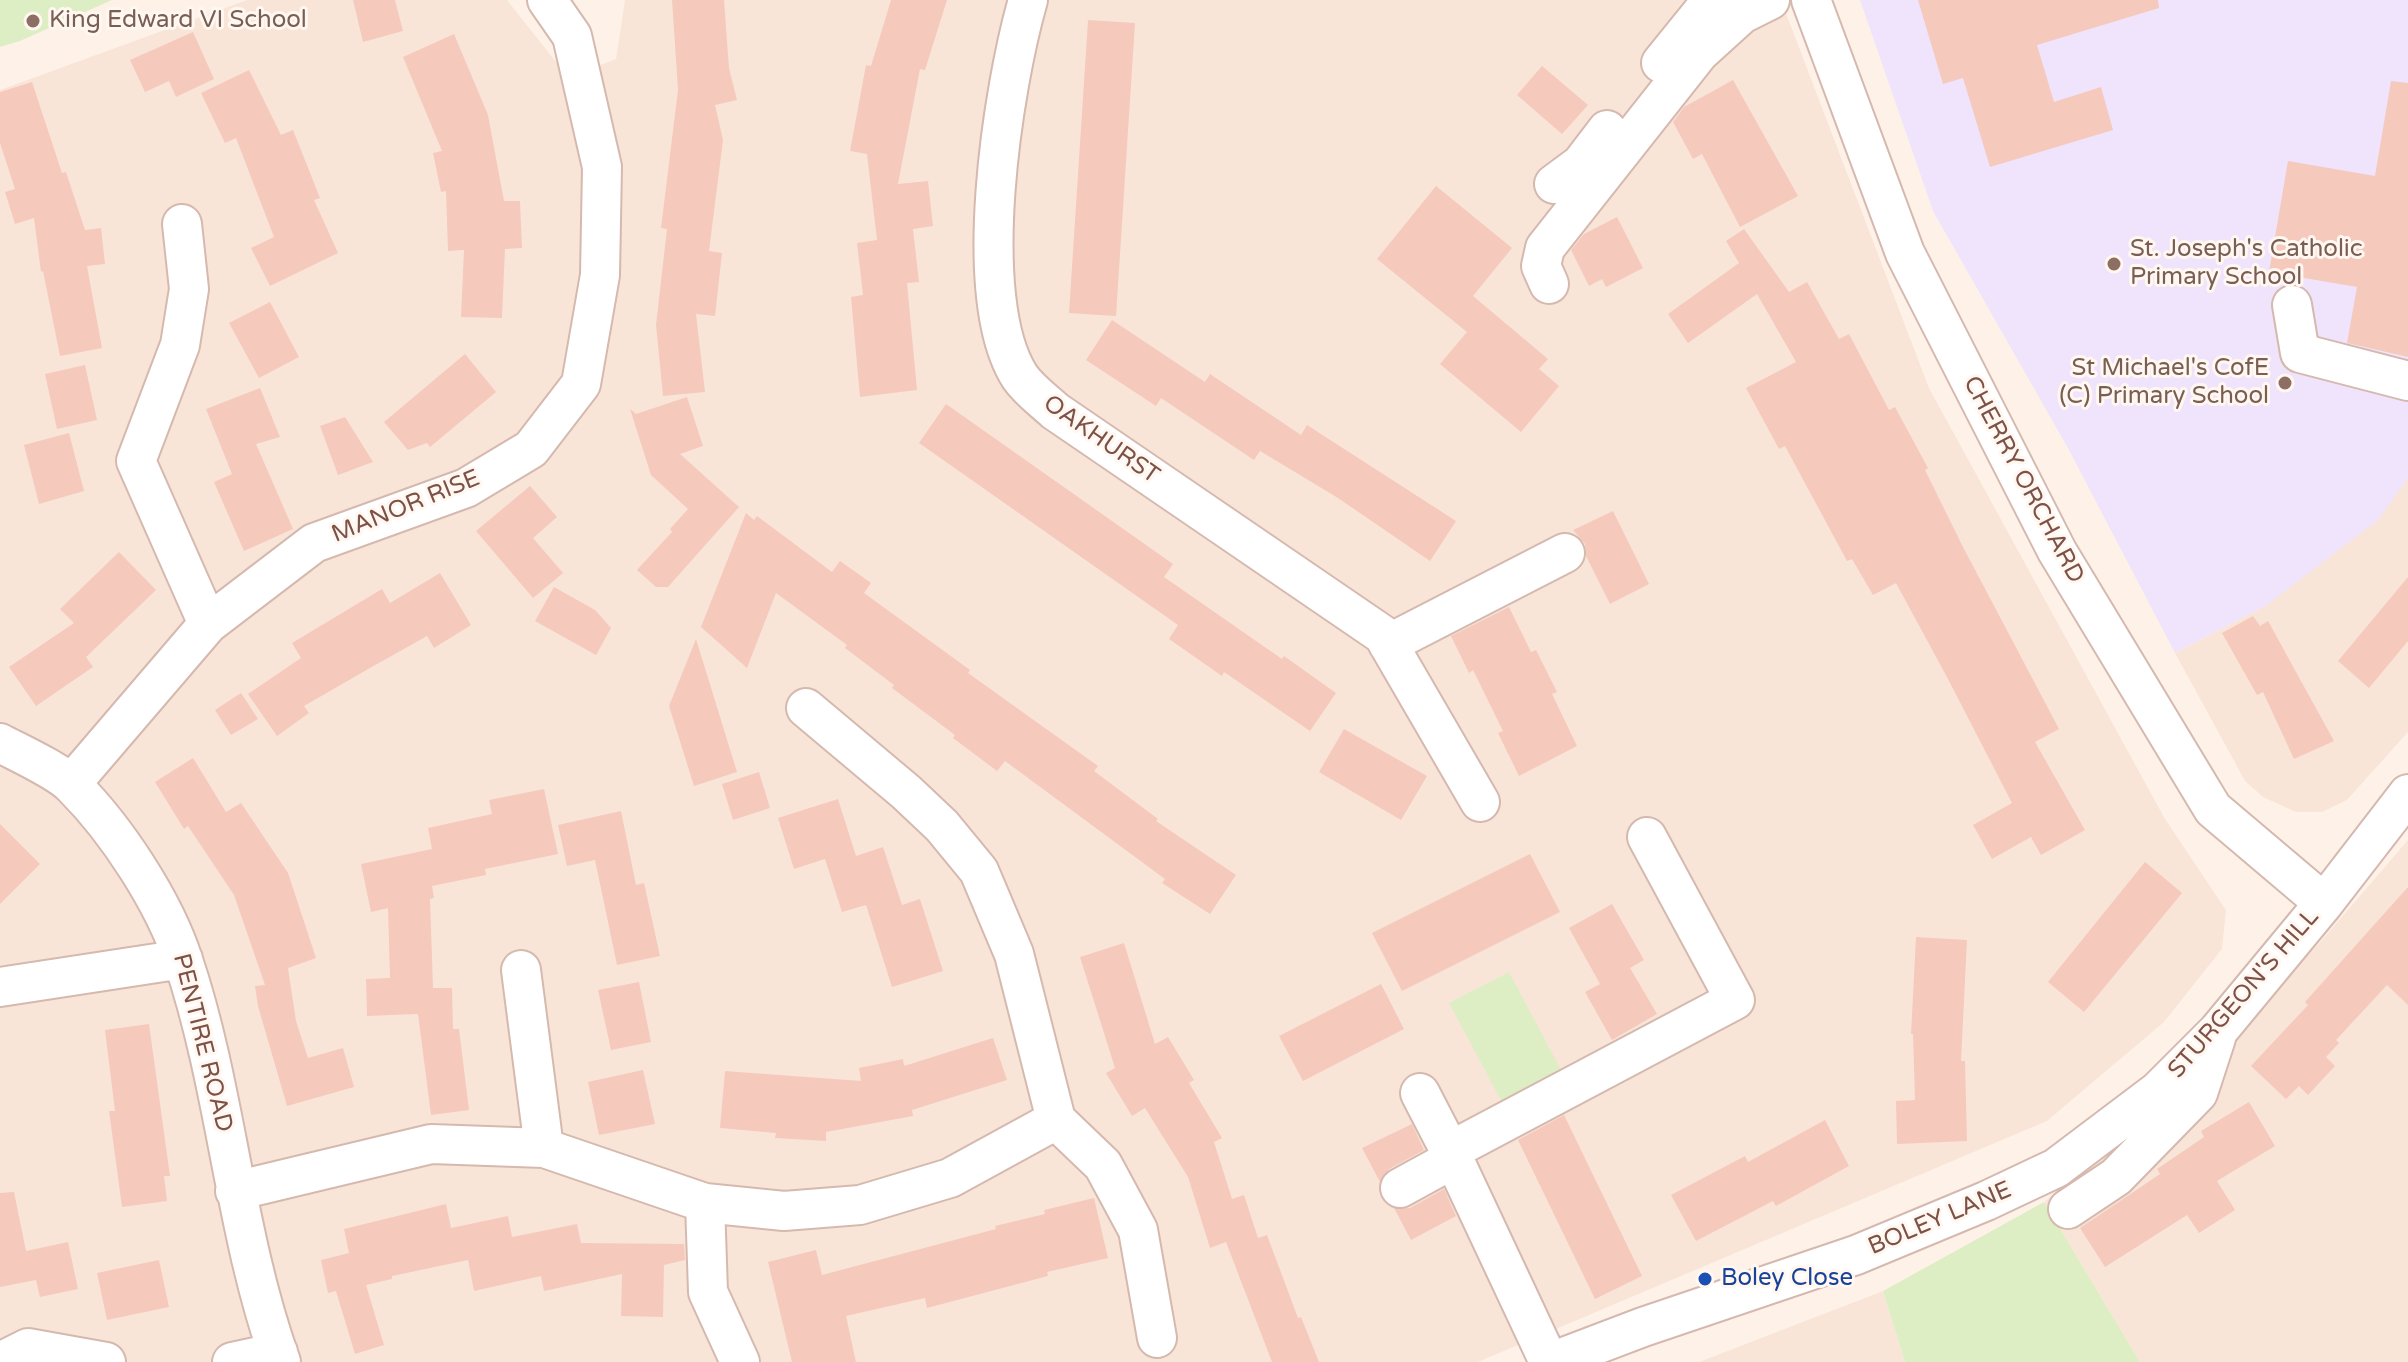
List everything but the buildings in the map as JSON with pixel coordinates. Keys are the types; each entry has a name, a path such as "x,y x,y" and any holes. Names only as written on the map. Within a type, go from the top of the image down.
{"street":[{"name":"MANOR RISE","path":"71,784 208,624 314,543 466,488 531,449 581,384 600,275 602,167 572,36 547,0"},
{"name":"OAKHURST","path":"1028,0 1005,98 994,225 1000,318 1008,352 1020,377 1055,411 1386,640"},
{"path":"1554,184 1581,164 1712,0"},
{"path":"1549,284 1541,266 1545,248 1699,53 1742,14 1770,0"},
{"name":"CHERRY ORCHARD","path":"1811,0 1905,253 2057,551 2213,809 2324,903"},
{"path":"182,224 189,289 180,345 136,461 208,624"},
{"path":"2292,305 2300,353 2408,381"},
{"path":"1480,802 1386,640 1565,553"},
{"path":"806,708 924,809 979,871 1014,954 1056,1120 1103,1165 1138,1230 1157,1338"},
{"name":"PENTIRE ROAD","path":"0,743 71,784 125,850 158,904 183,959 220,1098 235,1191 279,1357"},
{"name":"STURGEON'S HILL","path":"2056,1168 2158,1091 2218,1031 2324,903 2408,794"},
{"path":"1400,1188 1452,1155 1735,1000 1647,837"},
{"path":"0,987 183,959"},
{"path":"521,970 544,1148"},
{"path":"2068,1209 2116,1177 2198,1093 2218,1031"},
{"path":"1420,1093 1550,1362"},
{"path":"235,1191 431,1144 544,1148 705,1203 784,1211 860,1205 950,1178 1056,1120"},
{"name":"BOLEY LANE","path":"1550,1362 1856,1255 2056,1168"},
{"path":"705,1203 708,1292 740,1362"},
{"path":"0,1362 28,1348 106,1362"},
{"path":"232,1362 279,1357"}],"shaded area":[{"path":"247,0 507,0 568,77 616,59 625,0 1781,0 1929,388 2165,819 2226,910 2222,949 2164,1022 2047,1121 1478,1362 0,1362 0,90"},
{"path":"1860,0 2408,0 2408,478 2378,520 2267,605 2175,653 2069,450 1933,211"},
{"path":"2408,478 2408,732 2347,800 2322,812 2296,812 2263,797 2245,781 2175,653 2267,605"},
{"path":"2408,840 2408,1362 2140,1362 2044,1202 2202,1071"},
{"path":"1883,1291 1905,1362 1699,1362"}],"green space":[{"name":"King Edward VI School","path":"0,0 112,0 0,47"},
{"path":"1509,972 1561,1070 1502,1102 1449,1003"},
{"path":"2044,1202 2140,1362 1905,1362 1883,1291"}],"place":[{"name":"King Edward VI School","path":"33,21"},
{"name":"St. Joseph's Catholic Primary School","path":"2114,264"},
{"name":"St Michael's CofE (C) Primary School","path":"2285,383"},
{"name":"Boley Close","path":"1705,1279"}]}
